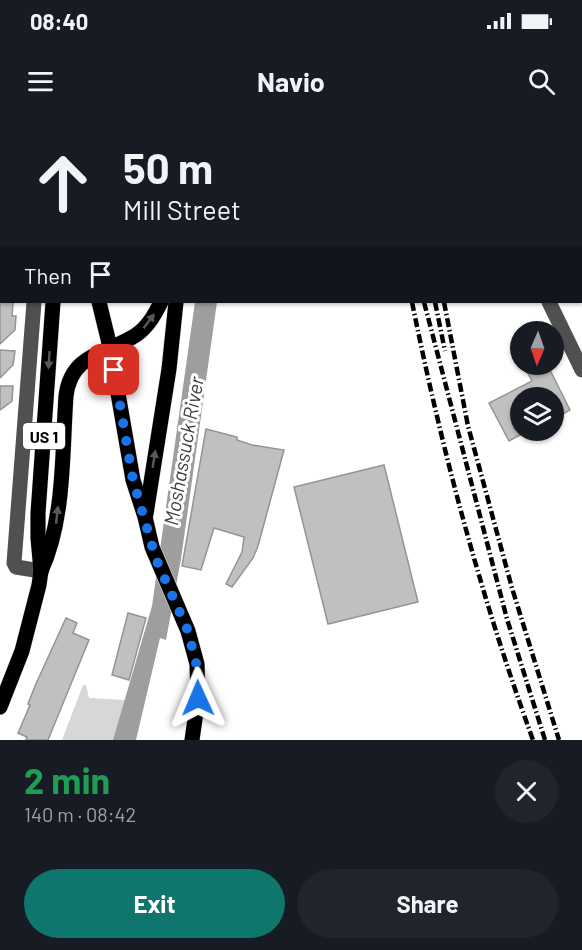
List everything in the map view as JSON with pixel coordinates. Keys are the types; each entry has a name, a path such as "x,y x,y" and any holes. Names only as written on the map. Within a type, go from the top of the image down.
{"main road":[{"name":"US 1","path":"41,571 38,549 38,513 53,303"},
{"path":"99,303 110,347 128,461 156,559 188,631 198,671 198,698 192,740"},
{"name":"US 1","path":"0,707 28,631 41,571 50,551 56,527 68,385 82,362 132,337 145,327 160,303"},
{"path":"145,517 176,303"}],"street":[{"path":"34,303 14,563 15,567 20,569 41,571"},
{"path":"549,303 582,370"}],"shaded area":[{"path":"83,685 86,685 89,698 125,700 115,740 62,740"}],"water":[{"name":"Moshassuck River","path":"195,303 217,303 181,559 166,640 160,638 136,740 113,740 152,606"}],"building":[{"path":"0,303 13,303 12,316 16,316 15,330 0,344"},
{"path":"0,350 15,351 13,365 0,378"},
{"path":"529,375 552,375 558,387 520,387 532,381"},
{"path":"0,386 13,386 12,401 0,410"},
{"path":"510,392 509,441 489,403"},
{"path":"564,398 570,410 564,413"},
{"path":"206,429 237,437 237,440 252,445 284,450 258,546 253,558 232,587 226,584 242,552 244,537 214,528 201,570 182,566"},
{"path":"384,465 418,602 328,624 294,487"},
{"path":"128,613 146,618 129,680 112,675"},
{"path":"66,618 77,623 73,633 89,640 48,740 26,740 27,737 18,733 35,686"}],"railway":[{"path":"412,303 436,413 464,523 496,632 533,740"},
{"path":"424,303 507,619 545,740"},
{"path":"435,303 445,351"},
{"path":"444,303 468,426 512,588 559,740"}],"route":[{"path":"114,370 128,461 156,559 188,631 198,671 198,698"}]}
